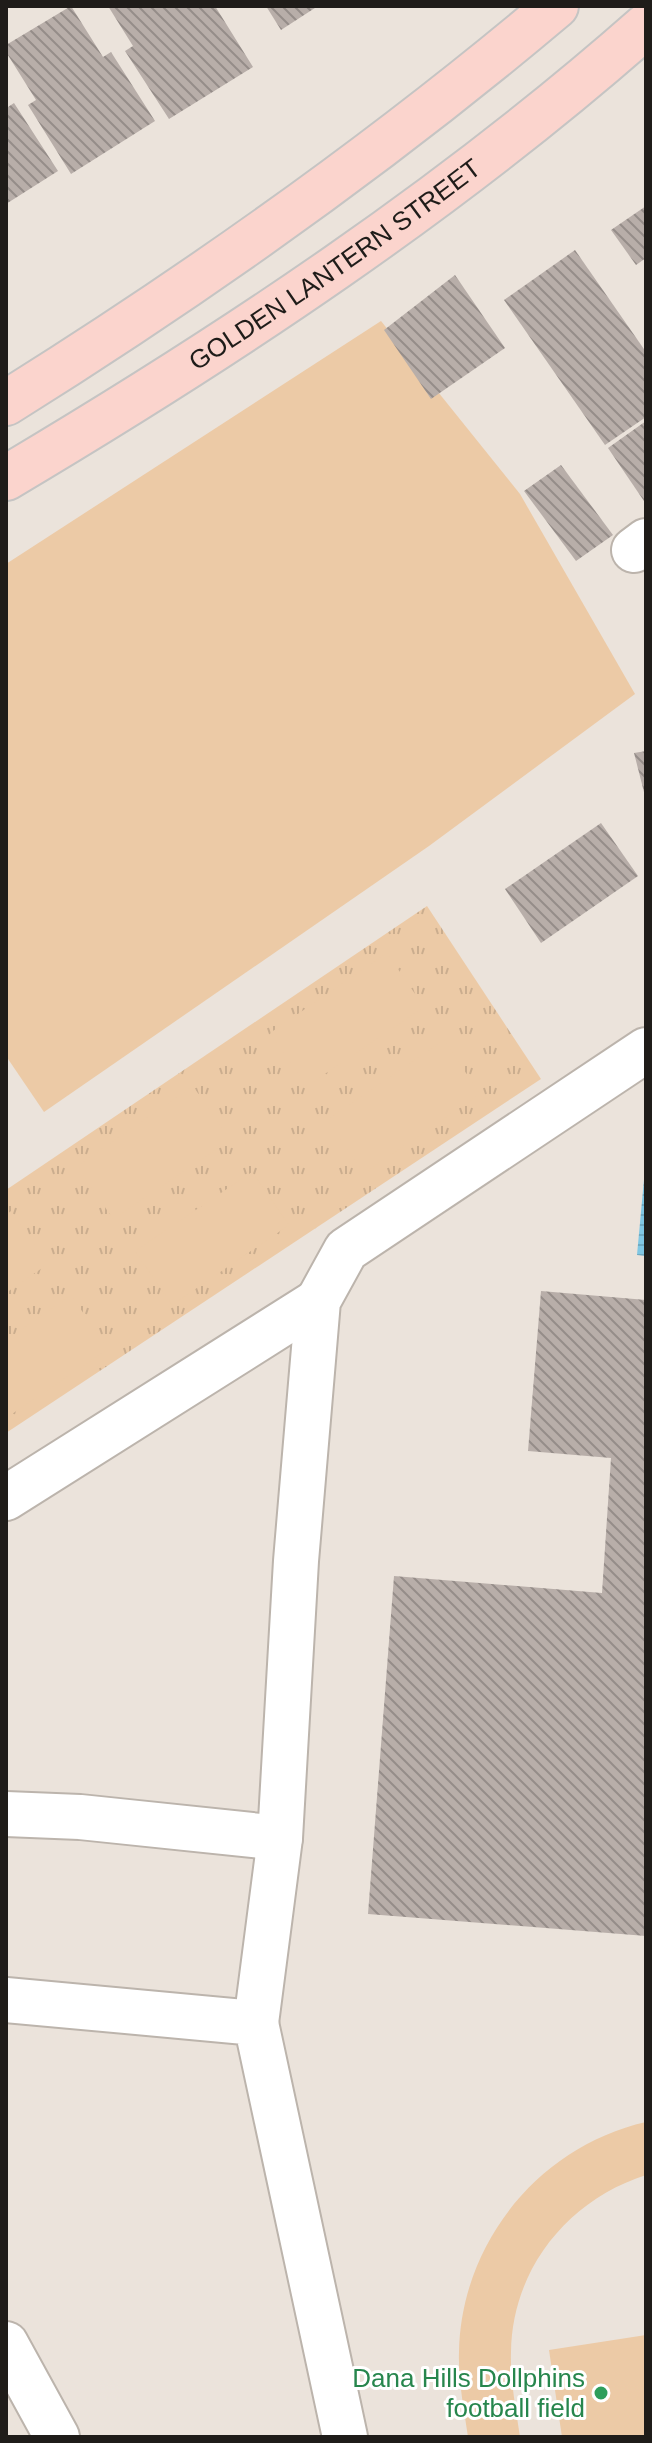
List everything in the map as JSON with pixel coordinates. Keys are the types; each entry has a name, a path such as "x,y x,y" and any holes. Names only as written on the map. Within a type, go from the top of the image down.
{"main road":[{"path":"6,403 102,343 358,166 556,6"},
{"name":"GOLDEN LANTERN STREET","path":"6,478 360,251 559,101 646,26"}],"lane":[{"path":"345,2437 256,2023 280,1838 296,1561 318,1301 346,1250 646,1050"},
{"path":"6,1498 318,1301"},
{"path":"6,1814 80,1817 280,1838"},
{"path":"6,2000 256,2023"},
{"path":"6,2344 57,2437"}],"green space":[{"path":"381,321 520,494 635,694 429,846 44,1112 6,1056 6,564"},
{"path":"427,906 541,1079 6,1433 6,1190"},
{"path":"387,953 424,1007 307,1086 270,1033"},
{"path":"444,1040 480,1094 364,1173 327,1120"},
{"path":"193,1086 230,1140 113,1219 77,1166"},
{"path":"252,1172 289,1225 172,1305 135,1251"},
{"path":"11,1211 48,1264 6,1293 6,1215"},
{"path":"71,1295 108,1349 6,1418 6,1340"},
{"path":"646,2122 646,2175 618,2186 569,2220 534,2266 522,2293 514,2322 511,2352 520,2437 468,2437 459,2363 463,2312 474,2273 491,2237 514,2205 541,2176 572,2153 608,2134"},
{"name":"Dana Hills Dollphins football field","path":"646,2335 646,2437 562,2437 549,2350"}],"water":[{"path":"646,1158 646,1256 637,1255"}],"building":[{"path":"71,6 103,57 111,52 155,121 71,174 28,105 36,100 6,52 6,45"},
{"path":"108,6 215,6 253,67 169,119 125,51 133,46"},
{"path":"266,6 318,6 281,30"},
{"path":"14,103 58,171 6,204 6,104 8,107"},
{"path":"646,206 646,258 636,265 611,230"},
{"path":"575,250 646,352 646,417 605,445 504,300"},
{"path":"455,275 505,348 431,399 384,330"},
{"path":"646,421 646,504 608,448"},
{"path":"561,465 613,535 576,561 524,491"},
{"path":"646,751 646,796 645,796 634,753"},
{"path":"601,823 638,876 541,943 505,889"},
{"path":"541,1291 646,1300 646,1936 368,1914 394,1576 602,1593 611,1458 528,1451"}],"place":[{"name":"Dana Hills Dollphins football field","path":"601,2393"}]}
